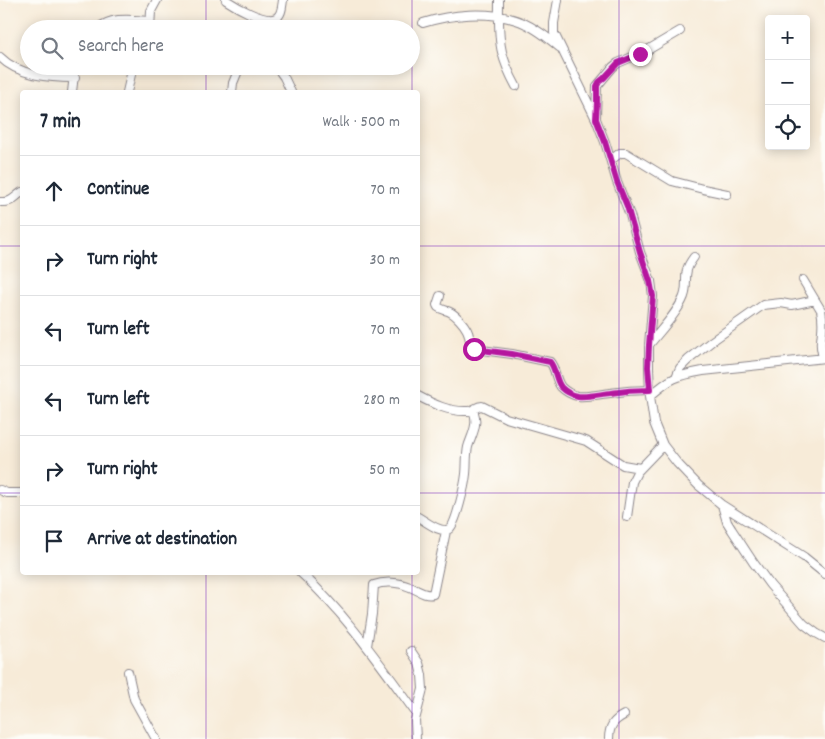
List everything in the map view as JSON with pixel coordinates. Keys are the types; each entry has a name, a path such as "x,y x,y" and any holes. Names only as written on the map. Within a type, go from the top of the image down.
{"street":[{"path":"150,20 151,11 157,0"},
{"path":"226,0 236,7 261,18 269,19 280,15 282,0"},
{"path":"499,0 501,50 516,86"},
{"path":"558,0 553,28 596,119 630,215 650,281 653,296 648,367 650,393 654,423 663,445 698,485 722,505 804,557 825,574"},
{"path":"423,23 450,16 499,16 518,20 532,27 561,48"},
{"path":"596,119 597,86 613,67 618,63 646,52 680,30"},
{"path":"0,57 20,70"},
{"path":"39,75 55,78 75,78 72,90"},
{"path":"127,90 131,75"},
{"path":"232,90 236,75"},
{"path":"282,75 290,90"},
{"path":"611,160 620,153 626,153 672,181 727,194"},
{"path":"0,202 10,201 20,194"},
{"path":"649,345 683,299 687,270 689,263 694,257"},
{"path":"440,296 438,307 441,310 451,312 463,325 467,330 470,344 474,349 550,362 556,379 563,389 570,394 588,396 620,392 650,393 676,377 703,371 824,358 821,348 823,325 821,310 803,280"},
{"path":"676,377 680,368 688,360 763,305 776,303 792,305 815,300"},
{"path":"420,397 442,407 457,410 469,411 482,406 506,418 586,441 623,465 640,468"},
{"path":"367,646 374,585 382,583 399,584 424,594 433,594 446,531 452,527 454,522 466,477 468,448 475,426 473,410"},
{"path":"626,517 632,482 640,468 663,445"},
{"path":"0,490 7,493 20,493"},
{"path":"722,505 727,522 770,585 804,624 825,638"},
{"path":"420,518 438,529 446,531"},
{"path":"303,575 327,598 367,646 416,713"},
{"path":"411,651 419,663 423,689 415,720 416,739"},
{"path":"128,672 134,699 156,739"},
{"path":"609,739 612,723 624,715"}],"route":[{"path":"474,349 546,360 552,364 559,384 570,394 588,396 612,392 650,390 648,367 653,296 630,215 596,119 597,86 599,82 618,63 640,54"}]}
